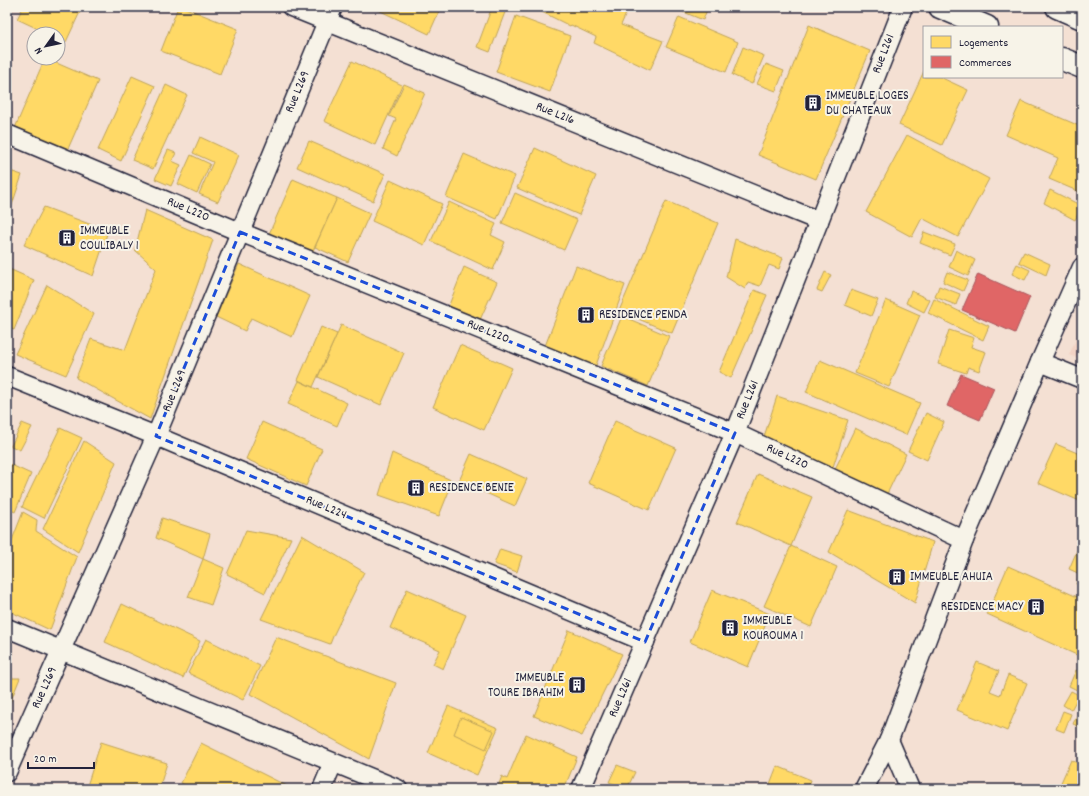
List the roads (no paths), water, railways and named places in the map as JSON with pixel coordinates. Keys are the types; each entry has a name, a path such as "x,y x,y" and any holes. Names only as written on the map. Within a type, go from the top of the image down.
{"main road":[{"path":"940,7 985,26"},
{"path":"1057,7 1082,18"},
{"path":"1063,58 1082,67"}],"street":[{"name":"Rue L216","path":"291,7 330,15 819,221"},
{"name":"Rue L261","path":"581,789 735,433 902,7"},
{"name":"Rue L269","path":"7,771 62,651 156,436 330,15"},
{"name":"Rue L220","path":"7,134 240,232 735,433 964,540"},
{"path":"864,789 889,740 964,540 1082,268"},
{"path":"1040,362 1082,379"},
{"name":"Rue L224","path":"7,376 156,436 645,642"},
{"path":"7,628 398,789"},
{"path":"889,740 910,789"},
{"path":"322,789 333,763"}],"place":[{"name":"IMMEUBLE LOGES DU CHATEAUX","path":"813,103"},
{"name":"IMMEUBLE COULIBALY 1","path":"67,238"},
{"name":"RESIDENCE PENDA","path":"586,315"},
{"name":"RESIDENCE BENIE","path":"416,488"},
{"name":"IMMEUBLE AHUIA","path":"897,577"},
{"name":"RESIDENCE MACY","path":"1036,607"},
{"name":"IMMEUBLE KOUROUMA 1","path":"730,628"},
{"name":"IMMEUBLE TOURE IBRAHIM","path":"577,685"}]}
